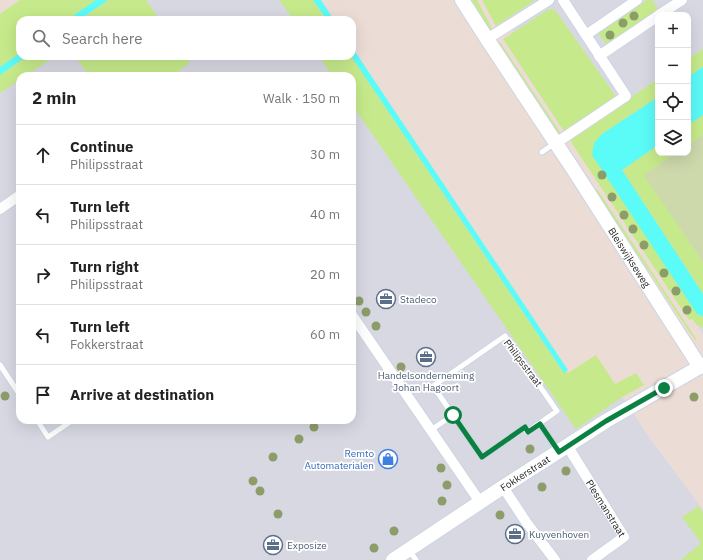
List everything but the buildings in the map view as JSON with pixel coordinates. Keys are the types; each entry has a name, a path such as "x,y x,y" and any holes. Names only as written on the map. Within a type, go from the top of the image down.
{"street":[{"name":"Bleiswijkseweg","path":"462,0 702,368"},
{"path":"487,39 549,0"},
{"path":"556,143 626,96 564,0"},
{"path":"586,35 638,0"},
{"path":"665,12 682,0"},
{"path":"599,56 655,19"},
{"path":"0,209 16,198"},
{"path":"356,321 480,502"},
{"name":"Fokkerstraat","path":"394,560 412,555 480,502 606,421 702,368"},
{"name":"Plesmanstraat","path":"563,449 624,537 592,560"},
{"path":"503,487 526,522 555,560"}],"lane":[{"path":"542,152 556,143"},
{"name":"Philipsstraat","path":"505,336 557,411 528,432 525,427 482,457 453,415 433,386 505,336"},
{"path":"0,365 16,389"},
{"path":"431,430 453,415"},
{"path":"40,424 48,437 66,424"},
{"path":"540,424 563,449"}],"shaded area":[{"path":"102,0 317,0 328,16 79,16"},
{"path":"494,0 703,0 703,335 654,239 539,72"},
{"path":"16,60 355,60 567,374 595,356 651,440 703,510 703,560 0,560 0,71"}],"green space":[{"path":"20,0 96,0 73,16 16,16 16,56 0,67 0,14"},
{"path":"108,0 146,0 157,16 86,16"},
{"path":"279,0 313,0 324,16 291,16"},
{"path":"472,0 477,0 492,28 490,30"},
{"path":"482,0 535,0 496,26"},
{"path":"647,0 652,0 658,9 606,44 598,33"},
{"path":"549,9 555,10 617,98 565,133 503,39"},
{"path":"500,42 560,132 558,134 498,43"},
{"path":"703,49 703,67 691,75 691,57"},
{"path":"21,60 49,60 32,72 16,72 16,83 0,93 0,75"},
{"path":"78,60 188,60 190,63 177,72 86,72"},
{"path":"322,60 354,60 563,372 566,371 568,373 596,355 615,384 636,373 644,385 624,396 576,429 356,111 356,72 329,72"},
{"path":"655,81 655,99 602,134 697,314 703,316 703,328 697,325 692,319 689,320 569,139"},
{"path":"703,115 703,135 691,143 691,123"},
{"path":"703,135 703,262 644,175 672,156 691,156 691,143"},
{"path":"655,147 655,156 672,156 644,175 703,262 703,294 622,170"},
{"path":"597,189 697,340 695,340 688,330 595,190"},
{"path":"699,506 703,512 703,560 681,560 701,543 682,517"}],"water":[{"path":"96,0 108,0 85,16 73,16"},
{"path":"313,0 321,0 331,16 324,16"},
{"path":"356,53 568,370 564,373 354,60 356,60"},
{"path":"16,56 16,60 21,60 0,75 0,67"},
{"path":"703,67 703,115 691,123 691,84 691,75"},
{"path":"655,99 655,147 622,170 703,294 703,316 697,314 592,155 594,143 602,134"}],"place":[{"name":"Stadeco","path":"386,299"},
{"name":"Handelsonderneming Johan Hagoort","path":"426,357"},
{"name":"Remto Automaterialen","path":"388,459"},
{"name":"Kuyvenhoven","path":"515,534"},
{"name":"Exposize","path":"273,545"}],"route":[{"path":"453,415 482,457 525,427 528,432 540,424 559,452 606,421 664,388"}]}
